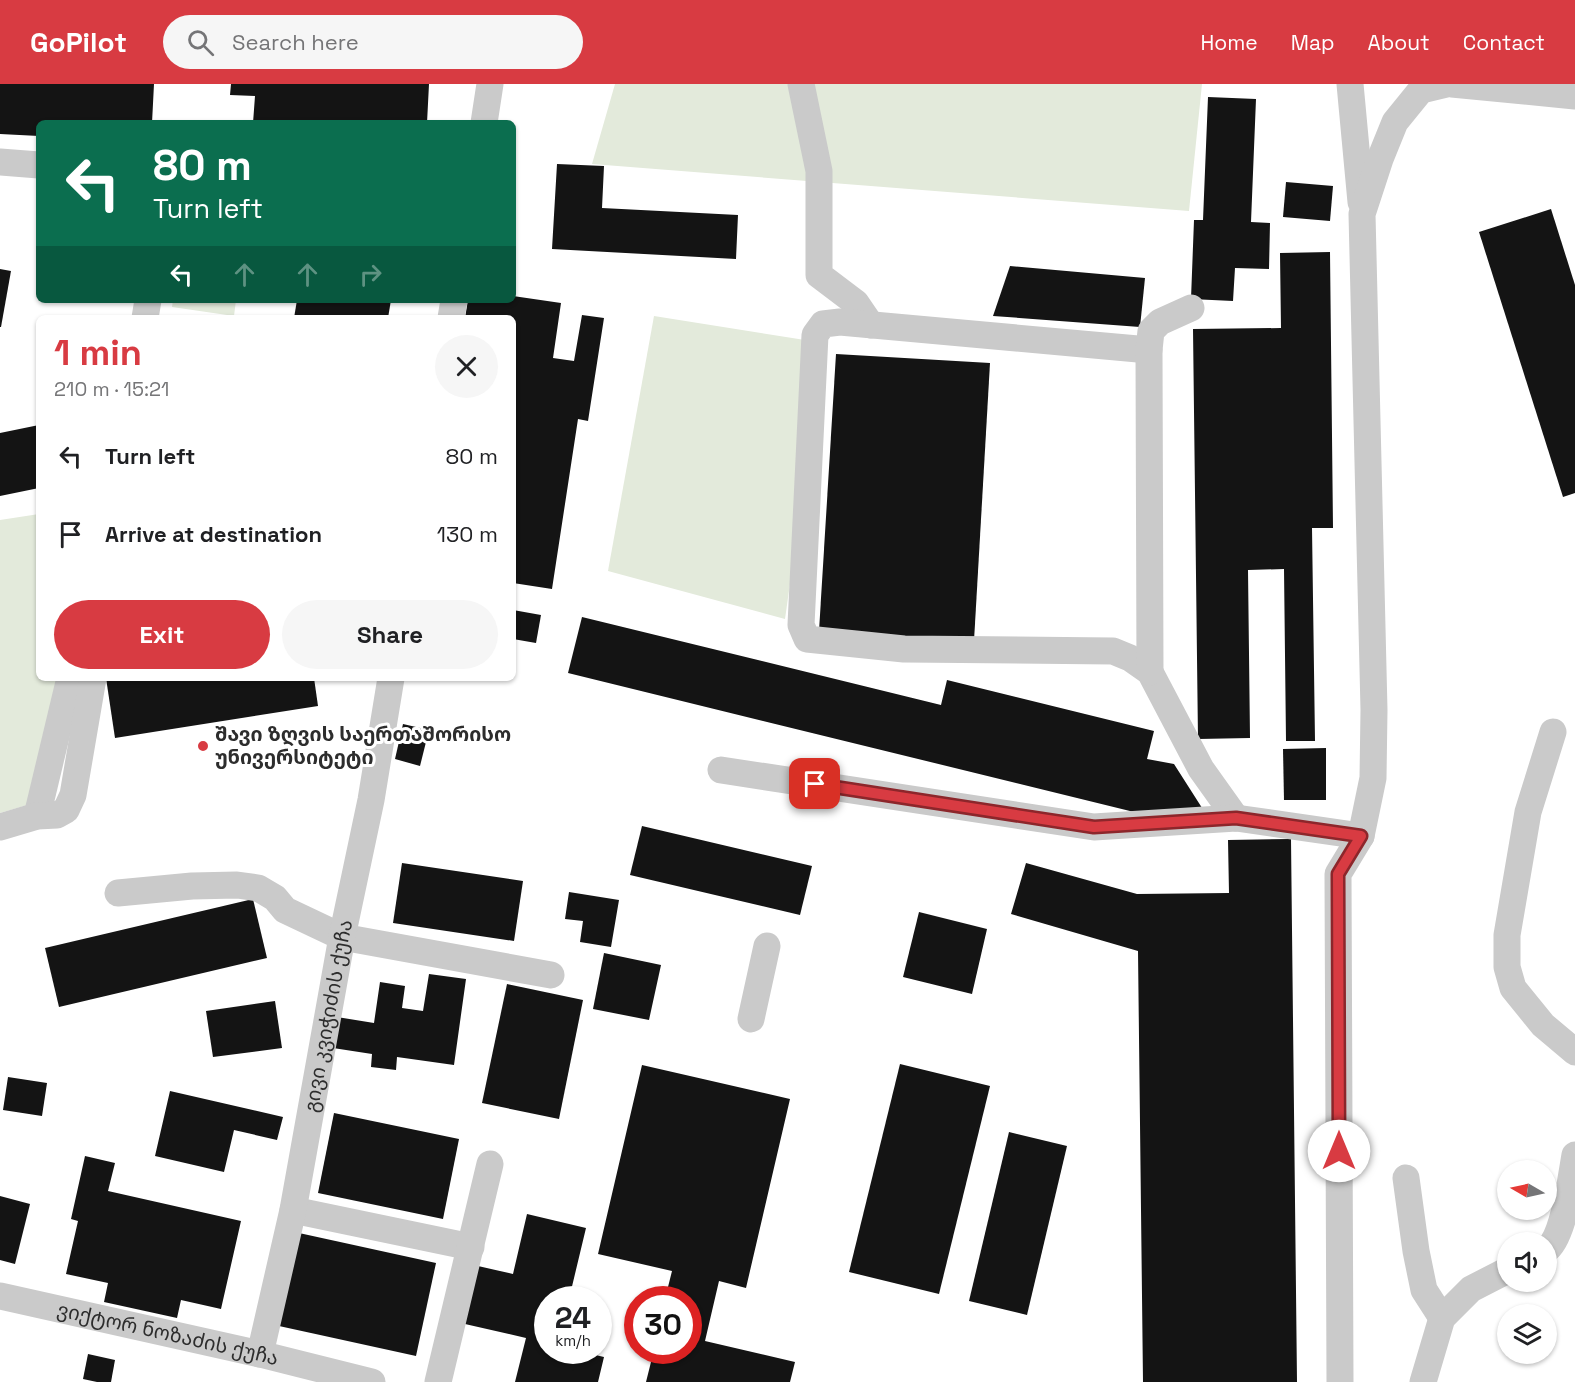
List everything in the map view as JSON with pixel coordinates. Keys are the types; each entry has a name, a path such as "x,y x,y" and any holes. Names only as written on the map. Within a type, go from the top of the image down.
{"street":[{"path":"484,120 490,84"},
{"path":"801,84 819,171 819,275 856,303 871,325"},
{"path":"1340,1382 1338,874 1361,836 1372,778 1374,710 1362,214 1350,84"},
{"path":"1362,214 1395,122 1421,90 1446,84"},
{"path":"1452,84 1575,96"},
{"path":"0,162 36,165"},
{"path":"1150,672 1149,350 1151,332 1160,322 1191,308"},
{"path":"1149,350 840,322 823,324 814,335 801,625 807,639 904,649 1113,651 1130,658 1150,672 1202,770 1236,818"},
{"path":"37,816 69,681"},
{"path":"0,827 37,816 57,815 66,810 73,795 92,681"},
{"name":"გივი კვიჭიძის ქუჩა","path":"260,1354 293,1210 342,937 371,800 391,681"},
{"path":"1553,732 1528,812 1507,935 1507,967 1513,988 1543,1025 1575,1052"},
{"path":"721,770 1094,827 1236,818 1361,836"},
{"path":"118,893 192,886 237,885 258,888 275,897 285,910 342,937 551,975"},
{"path":"751,1019 768,946"},
{"path":"1557,1236 1561,1229 1575,1155"},
{"path":"438,1382 490,1164"},
{"path":"1406,1178 1424,1290 1442,1318"},
{"path":"293,1210 471,1247"},
{"path":"1423,1382 1442,1318 1471,1289 1497,1276"},
{"name":"ვიქტორ ნოზაძის ქუჩა","path":"0,1296 260,1354 372,1382"}],"green space":[{"path":"615,84 1202,84 1189,211 592,164"},
{"path":"173,303 236,303 234,315 172,307"},
{"path":"654,316 824,343 785,619 608,571"},
{"path":"36,514 36,681 56,681 34,803 0,813 0,520"}],"building":[{"path":"0,84 154,84 152,120 36,120 36,136 0,134"},
{"path":"231,84 429,84 427,120 253,120 255,96 230,95"},
{"path":"1208,97 1256,99 1251,222 1270,223 1269,269 1235,268 1233,301 1191,299 1194,220 1203,220"},
{"path":"557,164 604,166 602,208 738,215 736,259 552,249"},
{"path":"1286,182 1333,186 1330,221 1283,217"},
{"path":"1551,209 1575,285 1575,493 1563,497 1479,232"},
{"path":"1330,252 1333,528 1312,528 1315,741 1286,741 1284,569 1248,570 1250,738 1198,739 1193,329 1281,328 1280,253"},
{"path":"1010,266 1145,278 1140,327 993,316"},
{"path":"0,269 11,271 1,327 0,327"},
{"path":"516,296 561,303 553,358 574,361 582,315 604,318 588,421 578,419 552,589 516,583 516,315 466,315 468,303 516,303"},
{"path":"296,303 390,303 388,315 294,315"},
{"path":"836,354 990,363 974,641 819,631"},
{"path":"36,426 36,489 0,496 0,433"},
{"path":"516,611 541,615 536,643 516,640"},
{"path":"582,617 941,705 947,680 1154,731 1147,759 1174,764 1204,811 1134,812 568,673"},
{"path":"106,681 314,681 318,706 115,738"},
{"path":"403,724 429,730 420,766 395,759"},
{"path":"1326,748 1326,800 1284,800 1283,749"},
{"path":"642,826 812,866 800,915 630,875"},
{"path":"1291,839 1297,1382 1143,1382 1138,951 1011,914 1026,863 1137,894 1229,893 1228,840"},
{"path":"402,863 523,881 514,941 393,923"},
{"path":"569,892 619,900 611,947 580,942 583,921 565,919"},
{"path":"253,899 267,958 59,1007 45,948"},
{"path":"919,912 987,929 972,994 903,977"},
{"path":"604,953 661,965 649,1020 593,1009"},
{"path":"429,974 466,979 454,1065 397,1057 396,1070 371,1067 372,1054 333,1048 337,1017 374,1023 380,982 405,986 402,1008 423,1011"},
{"path":"507,984 583,1000 559,1119 482,1103"},
{"path":"275,1001 282,1048 213,1057 206,1011"},
{"path":"900,1064 990,1086 939,1294 849,1272"},
{"path":"642,1065 790,1099 746,1288 719,1281 705,1341 795,1362 790,1382 646,1382 650,1364 702,1364 702,1286 668,1286 672,1271 598,1254"},
{"path":"8,1077 47,1083 42,1116 3,1110"},
{"path":"170,1091 283,1117 277,1140 234,1130 224,1172 155,1156"},
{"path":"334,1113 459,1139 443,1219 318,1193"},
{"path":"1009,1132 1067,1146 1027,1315 969,1301"},
{"path":"85,1156 115,1163 108,1191 241,1221 221,1309 181,1300 177,1318 104,1302 108,1283 66,1274 78,1221 71,1219"},
{"path":"0,1196 30,1204 15,1264 0,1260"},
{"path":"527,1214 586,1228 572,1286 534,1286 534,1364 602,1364 598,1382 515,1382 526,1338 465,1324 478,1266 513,1274"},
{"path":"299,1233 436,1263 416,1356 279,1326"},
{"path":"88,1354 115,1360 111,1382 83,1379"}],"place":[{"name":"შავი ზღვის საერთაშორისო უნივერსიტეტი","path":"203,746"}],"route":[{"path":"815,784 1094,827 1236,818 1361,836 1338,874 1339,1151"}]}
